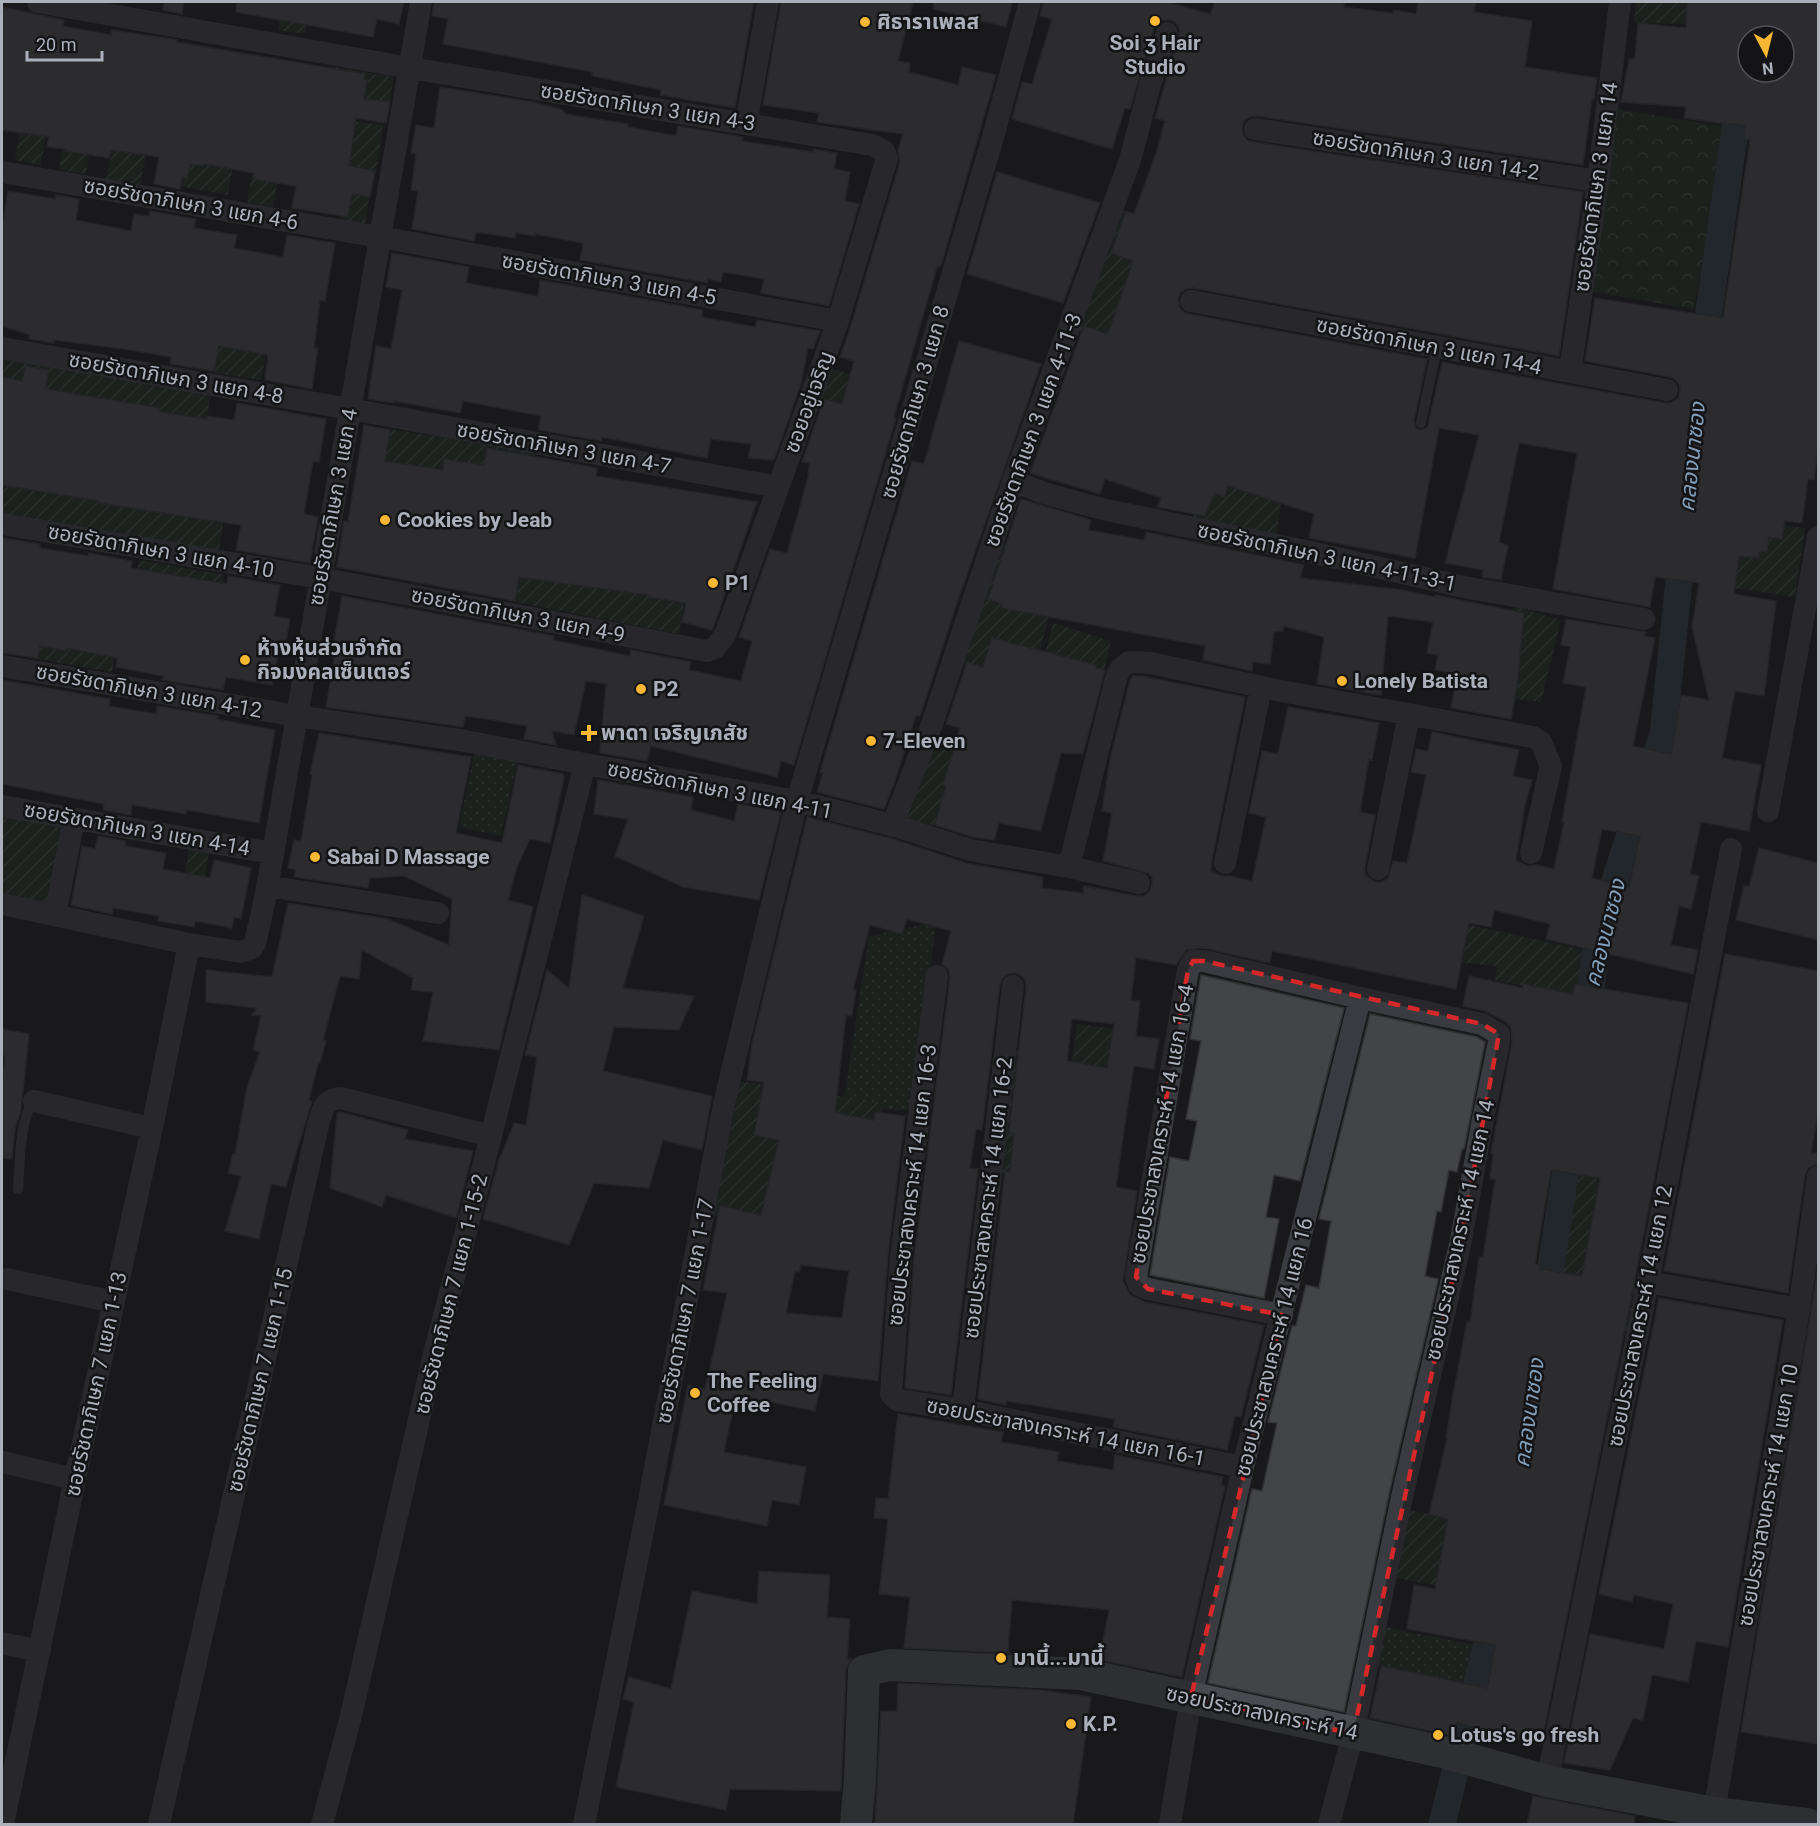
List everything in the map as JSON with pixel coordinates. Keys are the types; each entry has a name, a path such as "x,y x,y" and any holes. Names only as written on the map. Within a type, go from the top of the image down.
{"street":[{"name":"ซอยรัชดาภิเษก 3 แยก 4-3","path":"38,2 410,68 872,145 884,151"},
{"name":"ซอยรัชดาภิเษก 3 แยก 4","path":"189,944 242,952 252,948 257,938 421,2"},
{"path":"746,124 768,2"},
{"name":"ซอยรัชดาภิเษก 3 แยก 8","path":"797,801 991,144 1030,2"},
{"name":"ซอยรัชดาภิเษก 3 แยก 14","path":"1570,372 1598,181 1620,2"},
{"name":"ซอยรัชดาภิเษก 3 แยก 4-11-3","path":"892,825 932,724 1013,481 1130,160 1151,81 1167,33"},
{"name":"ซอยรัชดาภิเษก 3 แยก 14-2","path":"1255,129 1598,181"},
{"name":"ซอยอยู่เจริญ","path":"715,648 725,635 838,321 886,165 887,158 884,151"},
{"name":"ซอยรัชดาภิเษก 3 แยก 4-6","path":"2,172 380,237"},
{"name":"ซอยรัชดาภิเษก 3 แยก 4-5","path":"380,237 838,321"},
{"name":"ซอยรัชดาภิเษก 3 แยก 14-4","path":"1191,301 1667,390"},
{"name":"ซอยรัชดาภิเษก 3 แยก 4-8","path":"2,348 350,409"},
{"name":"ซอยรัชดาภิเษก 3 แยก 4-7","path":"350,409 778,487"},
{"name":"ซอยรัชดาภิเษก 3 แยก 4-11-3-1","path":"1013,481 1044,493 1102,509 1315,553 1464,587 1644,619"},
{"name":"ซอยรัชดาภิเษก 3 แยก 4-10","path":"2,524 320,578"},
{"path":"1768,811 1818,537"},
{"name":"ซอยรัชดาภิเษก 3 แยก 4-9","path":"320,578 707,651 715,648"},
{"path":"1069,867 1117,675 1121,668 1129,663 1151,663 1261,687 1533,737 1545,748 1551,766 1531,853"},
{"name":"ซอยรัชดาภิเษก 3 แยก 4-12","path":"2,666 297,716"},
{"path":"1225,864 1261,687"},
{"path":"1378,869 1409,715"},
{"name":"ซอยรัชดาภิเษก 3 แยก 4-11","path":"297,716 465,741 797,801 892,825 970,850 1069,867 1139,883"},
{"name":"ซอยรัชดาภิเษก 7 แยก 1-15-2","path":"322,1824 351,1716 434,1354 585,764"},
{"name":"ซอยรัชดาภิเษก 7 แยก 1-17","path":"584,1824 646,1516 724,1104 797,801"},
{"name":"ซอยรัชดาภิเษก 3 แยก 4-14","path":"2,806 272,853"},
{"path":"55,915 74,819"},
{"name":"ซอยประชาสงเคราะห์ 14 แยก 12","path":"1546,1781 1648,1282 1731,849"},
{"path":"267,886 438,913"},
{"path":"2,904 189,944"},
{"name":"ซอยรัชดาภิเษก 7 แยก 1-13","path":"3,1824 75,1479 152,1128 189,944"},
{"name":"ซอยประชาสงเคราะห์ 14 แยก 14","path":"1193,961 1214,963 1482,1024 1499,1034 1461,1240 1402,1497 1353,1734"},
{"name":"ซอยประชาสงเคราะห์ 14 แยก 16-4","path":"1193,961 1188,970 1136,1276 1139,1285 1148,1289 1282,1315"},
{"name":"ซอยประชาสงเคราะห์ 14 แยก 16-3","path":"891,1394 901,1257 937,976"},
{"name":"ซอยประชาสงเคราะห์ 14 แยก 16-2","path":"963,1410 1013,986"},
{"name":"ซอยประชาสงเคราะห์ 14 แยก 16","path":"1170,1824 1191,1697 1243,1467 1360,998"},
{"name":"ซอยรัชดาภิเษก 7 แยก 1-15","path":"159,1824 316,1132 324,1106 332,1099 341,1098 491,1136"},
{"path":"34,1101 152,1128"},
{"name":"ซอยประชาสงเคราะห์ 14 แยก 10","path":"1713,1819 1799,1309 1818,1177"},
{"path":"7,1279 114,1302"},
{"path":"1648,1282 1799,1309"},
{"name":"ซอยประชาสงเคราะห์ 14 แยก 16-1","path":"891,1394 897,1400 963,1410 1243,1467"},
{"path":"2,1462 75,1479"},
{"path":"2,1643 40,1651"},
{"name":"ซอยประชาสงเคราะห์ 14","path":"856,1824 864,1671 890,1665 1081,1674 1456,1756 1546,1781 1713,1819 1807,1824"},
{"path":"1329,1824 1353,1734"}],"lane":[{"path":"1420,423 1437,347"},
{"path":"18,1189 24,1123 29,1107 34,1101"}],"highlighted area":[{"path":"1193,961 1204,961 1482,1024 1499,1034 1461,1240 1353,1734 1191,1697 1282,1315 1148,1289 1136,1277 1188,970"}],"green space":[{"path":"283,2 310,4 305,34 278,30"},
{"path":"1636,2 1690,2 1690,24 1634,23"},
{"path":"330,66 394,77 389,106 363,102 328,80"},
{"path":"1613,108 1726,127 1694,309 1588,291"},
{"path":"353,121 383,125 376,174 346,169"},
{"path":"20,130 46,135 41,165 15,160"},
{"path":"64,140 91,144 86,174 59,170"},
{"path":"112,149 146,155 140,185 106,179"},
{"path":"184,156 233,165 228,195 179,186"},
{"path":"252,172 278,176 273,207 247,202"},
{"path":"344,189 370,194 365,224 339,220"},
{"path":"1117,210 1169,217 1111,341 1077,331"},
{"path":"219,343 266,351 261,380 214,373"},
{"path":"2,358 211,395 206,423 2,387"},
{"path":"830,368 853,375 843,407 820,400"},
{"path":"390,429 535,451 533,466 432,468 385,461"},
{"path":"1207,477 1282,498 1276,537 1192,522"},
{"path":"3,484 224,519 219,550 2,516"},
{"path":"1737,519 1805,528 1795,597 1727,587"},
{"path":"1002,544 1024,552 1049,616 1039,654 985,676 958,661"},
{"path":"413,555 684,602 679,634 409,581"},
{"path":"139,560 224,575 221,595 136,580"},
{"path":"1513,606 1561,620 1541,702 1501,697"},
{"path":"1053,623 1111,641 1093,716 1053,704 1044,658"},
{"path":"30,638 115,652 112,672 26,657"},
{"path":"934,731 960,747 938,826 907,820"},
{"path":"475,749 518,758 501,836 459,827"},
{"path":"2,816 62,827 47,903 2,895"},
{"path":"189,850 209,853 204,882 184,878"},
{"path":"936,922 913,1111 843,1106 869,936"},
{"path":"1466,924 1589,951 1583,997 1495,980 1497,966 1455,962"},
{"path":"1077,1024 1118,1029 1112,1074 1071,1068"},
{"path":"1031,1046 1028,1175 998,1172 1017,1050"},
{"path":"740,1081 884,1103 867,1170 784,1226 714,1215"},
{"path":"1574,1172 1598,1179 1586,1267 1640,1280 1631,1332 1552,1318"},
{"path":"1408,1510 1455,1519 1441,1586 1395,1578"},
{"path":"1380,1626 1475,1645 1467,1685 1372,1666"}],"building":[{"path":"164,2 184,2 182,14 163,10"},
{"path":"237,2 404,2 399,24 377,19 373,37 236,12"},
{"path":"434,2 754,2 735,108 660,95 661,90 592,76 592,72 443,44 448,19 432,16"},
{"path":"781,2 913,2 898,61 910,63 909,72 958,85 962,67 996,75 941,266 937,267 894,417 896,418 794,765 781,761 777,777 651,746 647,761 600,753 606,684 586,681 574,735 552,731 556,745 524,739 527,726 493,720 465,716 463,727 326,707 342,596 554,636 553,640 630,656 631,650 691,662 689,670 741,681 752,641 739,637 770,549 787,553 809,474 810,463 802,462 824,399 842,404 854,361 840,357 900,162 898,150 903,134 817,122 819,113 763,105"},
{"path":"934,2 1012,2 1006,27 933,9"},
{"path":"1043,2 1168,2 1210,14 1215,2 1345,2 1344,7 1393,13 1394,10 1416,14 1418,2 1476,2 1474,12 1532,21 1525,67 1597,78 1583,165 1257,116 1244,121 1243,134 1247,140 1253,142 1583,192 1559,356 1193,288 1180,293 1179,306 1183,312 1189,314 1427,359 1414,421 1416,428 1420,430 1428,425 1442,362 1665,403 1671,403 1677,399 1680,386 1670,377 1585,361 1595,298 1723,318 1750,140 1743,139 1745,126 1684,118 1686,107 1621,102 1629,59 1635,59 1638,23 1686,28 1687,2 1818,2 1818,448 1814,480 1808,479 1802,523 1785,521 1782,539 1769,537 1767,552 1760,551 1759,558 1739,556 1734,594 1776,601 1764,696 1735,691 1722,758 1761,765 1749,831 1701,822 1690,874 1699,876 1691,909 1679,906 1671,945 1698,950 1693,974 1546,939 1550,924 1494,910 1491,927 1469,923 1456,989 1272,951 1270,963 1204,948 1186,950 1176,965 1136,958 1131,1000 1140,1001 1136,1036 1159,1039 1154,1069 1134,1066 1127,1110 1116,1187 1137,1191 1123,1281 1130,1295 1145,1302 1264,1325 1241,1417 1235,1416 1227,1450 1113,1427 1115,1419 1007,1401 1006,1405 978,1399 1005,1171 1010,1172 1014,1133 1009,1132 1026,988 1025,980 1015,973 1007,974 1000,984 982,1130 976,1129 970,1168 978,1169 951,1395 905,1388 914,1258 950,978 949,970 942,964 951,931 907,919 902,934 870,925 853,990 856,990 852,1016 846,1015 835,1113 874,1120 875,1112 905,1116 888,1255 878,1381 823,1374 815,1411 736,1395 724,1452 806,1467 799,1505 772,1500 767,1526 664,1505 688,1385 705,1389 727,1293 703,1290 720,1206 761,1215 779,1140 754,1135 764,1082 747,1080 752,1044 807,817 893,839 966,863 1043,877 1042,888 1083,893 1084,886 1144,896 1152,885 1152,878 1148,873 1103,861 1112,813 1102,811 1110,759 1130,680 1133,676 1142,676 1245,697 1211,871 1222,876 1252,881 1266,817 1249,813 1262,751 1278,754 1288,707 1379,723 1372,760 1369,759 1360,812 1375,815 1365,866 1365,874 1370,879 1382,882 1388,878 1393,861 1407,863 1426,775 1411,772 1416,749 1428,751 1432,732 1519,750 1513,776 1532,780 1525,805 1516,860 1527,866 1537,865 1554,869 1586,687 1563,683 1570,647 1561,645 1566,619 1646,632 1645,636 1655,638 1633,746 1671,754 1681,695 1709,700 1692,627 1699,583 1655,577 1650,607 1553,589 1577,453 1519,443 1499,542 1508,546 1501,580 1482,577 1483,570 1445,563 1479,435 1439,428 1415,558 1309,538 1314,514 1228,486 1224,497 1215,493 1205,516 1157,507 1161,498 1105,479 1100,494 1030,473 1084,326 1108,334 1133,261 1111,253 1126,211 1134,214 1156,153 1165,121 1155,118 1180,31 1177,24 1171,20 1164,20 1154,28 1130,109 1125,108 1112,149 1012,119 1022,82 1032,84 1052,19 1040,16","holes":["1602,829 1640,836 1629,887 1592,878","1072,1019 1114,1024 1107,1068 1067,1061","801,1265 849,1271 842,1318 786,1313 795,1271 799,1272"]},
{"path":"2,7 64,20 63,26 111,35 112,30 158,37 365,74 364,79 367,80 364,99 390,102 386,123 356,118 349,166 375,171 370,197 352,194 348,217 292,208 296,186 253,179 254,173 204,164 204,166 190,164 187,178 182,177 180,189 154,184 159,157 111,150 109,158 65,151 66,149 47,147 49,137 2,130"},
{"path":"440,87 533,102 563,110 565,114 628,124 628,127 676,136 678,126 743,137 742,141 813,152 813,149 837,153 834,169 850,172 845,201 859,204 829,306 761,293 764,279 723,272 721,282 708,279 707,283 580,260 583,243 535,234 535,236 516,233 515,238 476,232 474,241 412,229 418,191 411,190 416,154 411,153 416,125 434,128"},
{"path":"997,172 1100,203 1063,303 967,274"},
{"path":"8,191 55,199 56,195 79,199 76,220 131,231 134,214 149,216 150,211 196,219 194,228 237,235 234,248 283,257 287,235 335,243 325,301 320,300 314,348 318,348 312,389 265,380 268,355 219,346 214,371 170,364 171,357 54,340 54,343 29,339 30,335 2,326 2,229"},
{"path":"392,253 469,267 466,283 538,296 540,280 703,310 701,317 755,327 757,320 820,331 813,349 808,348 801,384 774,460 748,458 751,444 711,439 707,458 602,437 601,441 538,430 541,416 463,401 460,413 394,401 394,403 368,399 376,346 391,349 402,290 386,287"},
{"path":"959,341 1041,364 920,716 916,715 884,809 817,792 823,773 820,772 912,461 924,464"},
{"path":"25,366 49,370 45,389 160,408 160,412 207,419 207,416 234,420 237,403 326,419 319,462 313,461 304,514 318,517 310,563 236,550 241,525 2,485 2,377 22,381"},
{"path":"364,425 390,430 385,461 443,470 444,459 484,465 487,448 597,468 596,476 757,502 712,630 682,622 686,603 647,597 648,595 519,577 515,601 337,567 344,521 348,522"},
{"path":"1021,499 1091,520 1088,530 1143,540 1147,532 1304,565 1300,578 1403,590 1435,597 1436,595 1524,613 1517,686 1511,719 1451,708 1457,674 1435,670 1438,655 1427,653 1433,622 1388,616 1381,695 1317,684 1324,637 1284,626 1283,631 1274,632 1270,664 1253,662 1252,671 1203,660 1205,646 1002,608 1003,604 988,599"},
{"path":"2,538 40,544 40,548 88,556 89,553 132,561 131,568 227,584 228,576 280,585 274,616 290,619 286,641 281,640 272,685 226,677 223,690 162,680 163,676 116,667 117,658 67,648 66,651 40,646 38,658 2,653"},
{"path":"992,638 1096,665 1096,668 1105,670 1083,754 1061,753 1041,831 999,823 994,840 973,837 935,825 946,786 943,785 960,728 946,724 967,662 983,667"},
{"path":"2,680 110,699 109,706 156,714 157,706 218,716 217,719 275,730 259,823 187,810 186,814 132,805 131,815 103,810 104,804 2,784"},
{"path":"319,733 471,757 456,833 502,843 518,765 563,774 564,778 550,843 530,839 517,867 508,900 533,907 499,1050 423,1041 433,992 411,990 413,978 362,950 359,979 340,976 323,1040 326,1041 309,1100 312,1101 286,1187 271,1184 259,1239 225,1231 241,1176 228,1173 233,1154 235,1154 247,1087 260,1052 253,1050 261,1016 252,1015 257,1008 206,1002 206,970 272,977 288,903 388,919 449,945 452,899 404,876 370,878 368,888 294,877 296,870 288,868 294,840 301,841 312,775 310,774"},
{"path":"598,780 693,797 691,810 734,821 738,804 781,812 759,900 683,887 615,856 628,819 594,814"},
{"path":"98,836 126,841 125,846 166,853 163,869 210,878 214,860 251,868 241,919 234,917 232,928 195,921 194,927 158,921 159,916 113,908 112,914 71,905 82,846 95,849"},
{"path":"1759,848 1818,863 1818,940 1736,920 1744,886 1749,887"},
{"path":"582,895 644,916 623,988 694,996 679,1030 614,1027 603,1071 712,1096 702,1150 663,1140 649,1188 594,1183 569,1245 483,1219 500,1156 514,1123 526,1125 537,1057 525,1055 547,970 569,988"},
{"path":"1725,954 1818,971 1818,1114 1811,1153 1818,1153 1818,1164 1808,1168 1805,1175 1788,1293 1664,1271"},
{"path":"1201,975 1344,1008 1300,1181 1274,1175 1266,1217 1279,1219 1264,1298 1150,1275 1170,1157 1189,1161 1197,1121 1186,1119 1201,1041 1190,1039"},
{"path":"1469,976 1523,988 1523,984 1573,994 1575,984 1688,1003 1541,1745 1457,1723 1454,1736 1370,1718 1381,1666 1487,1688 1496,1645 1407,1629 1414,1585 1435,1589 1448,1519 1429,1514 1447,1439 1467,1321 1470,1322 1479,1257 1483,1257 1495,1180 1490,1179 1493,1154 1491,1153 1512,1042 1511,1028 1506,1022 1485,1011 1463,1006","holes":["1551,1170 1600,1178 1582,1276 1540,1269 1541,1265 1535,1264"]},
{"path":"1370,1014 1477,1037 1485,1042 1464,1149 1462,1149 1457,1172 1449,1170 1441,1212 1437,1211 1425,1276 1438,1279 1437,1285 1389,1494 1344,1712 1208,1683 1252,1489 1262,1491 1277,1423 1268,1422 1292,1326 1296,1326 1306,1285 1319,1288 1331,1221 1319,1219"},
{"path":"2,1029 29,1034 21,1110 15,1129 12,1159 2,1158 2,1090 5,1056 2,1056"},
{"path":"337,1113 408,1130 405,1139 473,1151 456,1218 386,1195 382,1207 330,1188"},
{"path":"1818,1268 1818,1744 1741,1732"},
{"path":"1659,1298 1783,1320 1728,1647 1696,1641 1688,1682 1652,1675 1643,1720 1633,1718 1610,1770 1564,1763 1590,1634 1664,1649 1673,1604 1634,1595 1632,1602 1599,1594"},
{"path":"898,1414 1003,1432 1001,1442 1059,1452 1057,1461 1113,1470 1115,1455 1223,1477 1221,1485 1225,1486 1182,1677 1099,1660 1109,1610 1012,1600 1008,1651 1010,1653 904,1648 910,1597 879,1594 888,1519 874,1518 876,1498 888,1499"},
{"path":"759,1571 830,1575 827,1617 850,1619 847,1659 851,1659 846,1670 841,1791 730,1789 726,1810 616,1787 634,1702 623,1699 629,1677 671,1689 692,1591 757,1604"},
{"path":"898,1683 1040,1690 1091,1697 1073,1824 875,1824 881,1711 897,1711"},
{"path":"1533,1796 1635,1816 1634,1824 1527,1824"}],"waterway":[{"name":"คลองนาซอง","path":"1703,353 1742,84"},
{"name":"คลองนาซอง","path":"1587,1024 1595,955 1616,877 1663,734 1683,543"},
{"name":"คลองนาซอง","path":"1545,1306 1571,1136"},
{"name":"คลองนาซอง","path":"1442,1824 1496,1607"}],"place":[{"name":"Soi ʒ Hair Studio","path":"1155,21"},
{"name":"ศิธาราเพลส","path":"865,22"},
{"name":"Cookies by Jeab","path":"385,520"},
{"name":"P1","path":"713,583"},
{"name":"ห้างหุ้นส่วนจำกัด กิจมงคลเซ็นเตอร์","path":"245,660"},
{"name":"Lonely Batista","path":"1342,681"},
{"name":"P2","path":"641,689"},
{"name":"พาดา เจริญเภสัช","path":"589,733"},
{"name":"7-Eleven","path":"871,741"},
{"name":"Sabai D Massage","path":"315,857"},
{"name":"The Feeling Coffee","path":"695,1393"},
{"name":"มานี้...มานี้","path":"1001,1658"},
{"name":"K.P.","path":"1071,1724"},
{"name":"Lotus's go fresh","path":"1438,1735"}]}
